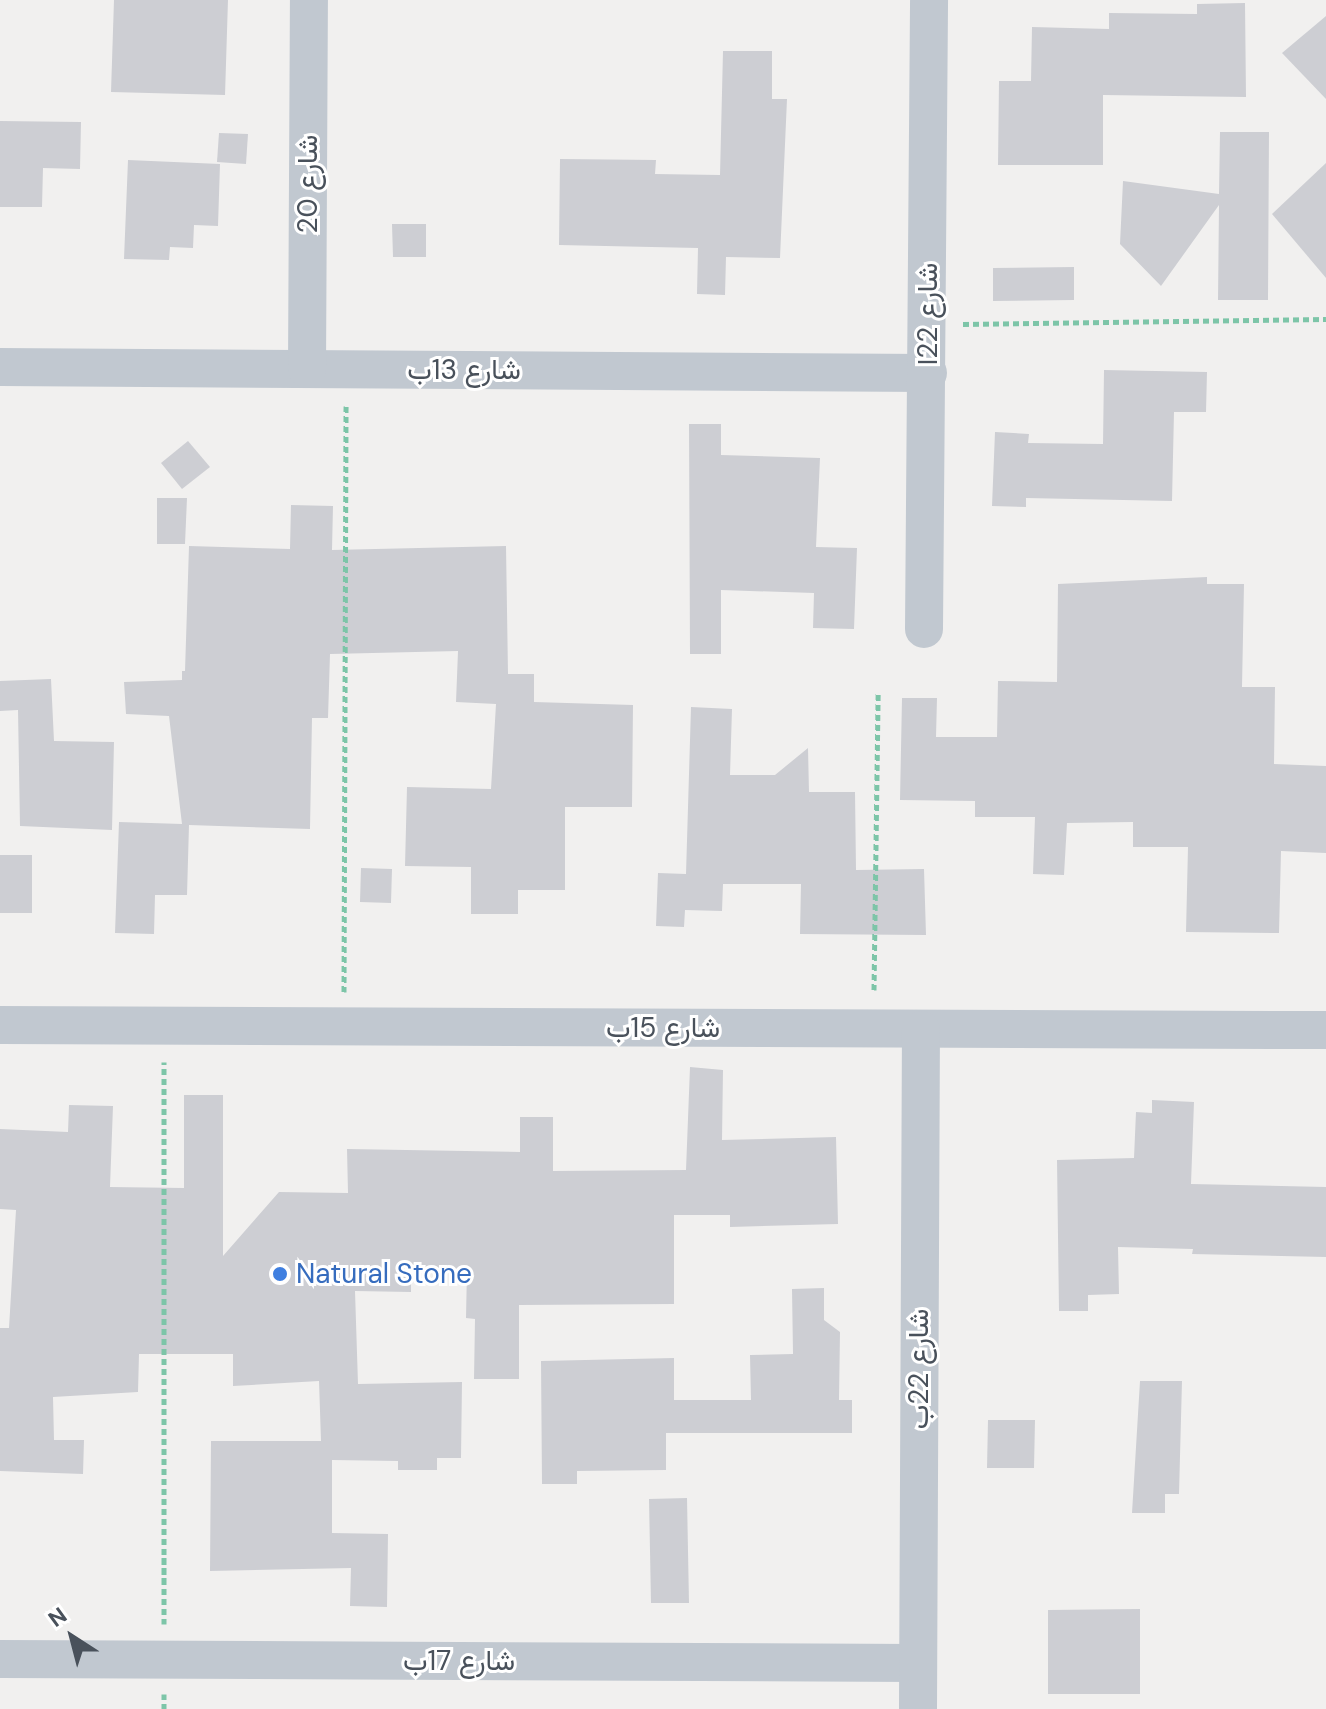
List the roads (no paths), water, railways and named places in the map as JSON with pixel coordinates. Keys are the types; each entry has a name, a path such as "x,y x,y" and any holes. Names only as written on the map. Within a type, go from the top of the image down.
{"street":[{"name":"شارع 20","path":"307,369 309,0"},
{"name":"شارع 22ا","path":"924,629 929,0"},
{"name":"شارع 13ب","path":"0,367 928,373"},
{"name":"شارع 15ب","path":"0,1025 1326,1030"},
{"name":"شارع 22ب","path":"918,1709 921,1030"},
{"name":"شارع 17ب","path":"0,1659 917,1663"}],"place":[{"name":"Natural Stone","path":"280,1274"}]}
